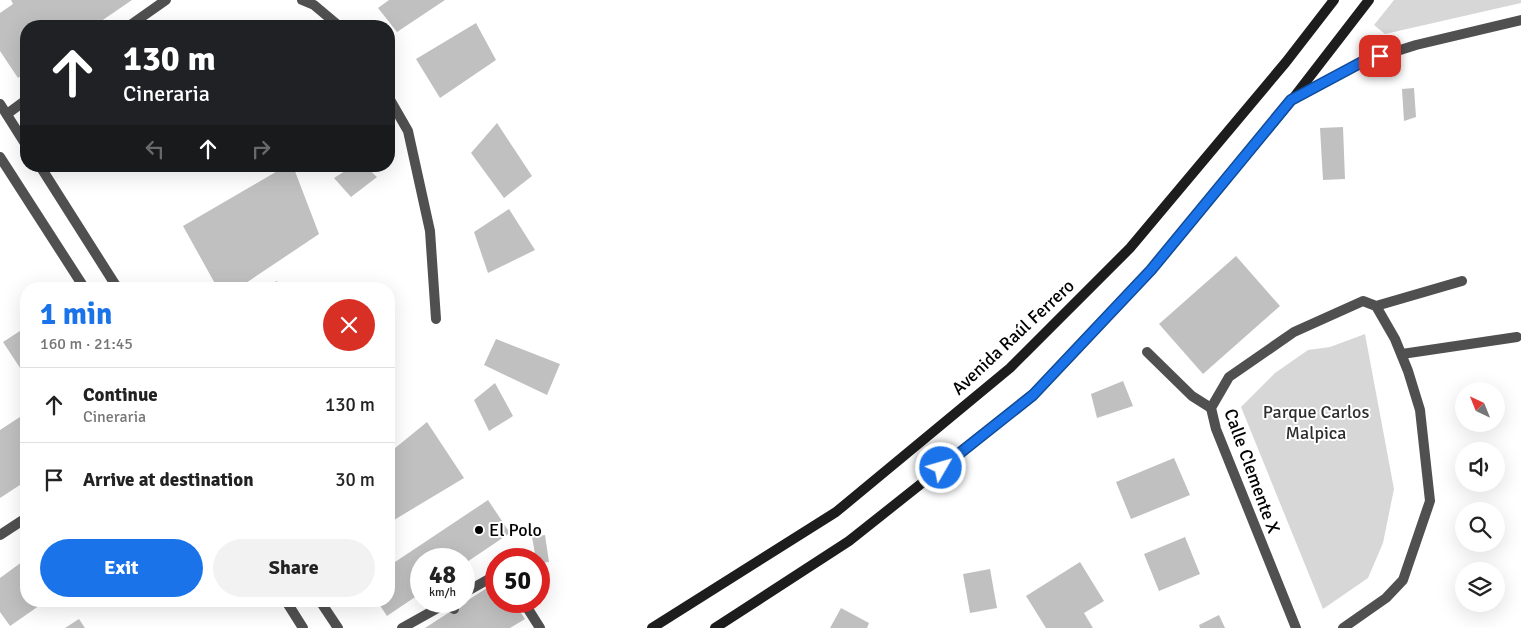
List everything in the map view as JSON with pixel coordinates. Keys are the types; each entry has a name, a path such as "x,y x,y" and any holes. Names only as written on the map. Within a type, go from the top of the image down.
{"main road":[{"name":"Avenida Raúl Ferrero","path":"652,628 836,512 1010,368 1130,248 1286,62 1334,0"},
{"path":"715,628 849,541 1033,395 1151,270 1291,100 1369,0"}],"street":[{"path":"138,20 166,0"},
{"path":"302,0 314,5 332,20"},
{"path":"1291,100 1362,62 1416,46 1521,20"},
{"path":"0,104 20,135"},
{"path":"7,114 20,104"},
{"path":"395,108 408,131 430,231 436,319"},
{"path":"0,157 80,282"},
{"path":"44,172 114,282"},
{"name":"Calle Clemente X","path":"1296,628 1216,429 1211,408 1229,377 1294,332 1363,301 1376,306 1462,281"},
{"path":"1343,628 1386,598 1403,580 1430,501 1420,410 1402,354 1376,306"},
{"path":"1402,354 1516,337"},
{"path":"1147,352 1192,396 1211,408"},
{"path":"0,535 20,522"},
{"path":"290,607 303,628"},
{"path":"324,607 338,628"},
{"path":"402,628 433,613"},
{"path":"530,613 540,628"}],"green space":[{"path":"1394,0 1521,0 1521,3 1385,34 1374,25"},
{"name":"Parque Carlos Malpica","path":"1365,334 1394,489 1383,543 1368,578 1323,609 1241,407 1275,373 1308,350 1330,347"}],"building":[{"path":"11,0 132,0 103,20 20,20 20,76 18,78 0,51 0,13 13,4"},
{"path":"389,0 445,0 397,32 395,29 395,20 388,20 378,8"},
{"path":"476,23 496,60 440,98 416,59"},
{"path":"1414,88 1416,117 1404,121 1402,89"},
{"path":"497,123 532,176 504,198 471,153"},
{"path":"1343,127 1345,179 1323,180 1320,128"},
{"path":"276,172 295,172 319,234 247,282 214,282 183,226"},
{"path":"344,172 372,172 377,177 351,197 334,178"},
{"path":"509,209 535,250 488,273 474,232"},
{"path":"1236,256 1280,306 1203,374 1159,324"},
{"path":"20,331 20,368 3,342"},
{"path":"496,339 560,364 547,395 484,365"},
{"path":"1123,381 1133,406 1097,418 1091,394"},
{"path":"495,383 513,416 489,431 474,400"},
{"path":"20,417 20,485 0,498 0,430"},
{"path":"427,422 464,478 395,519 395,448"},
{"path":"1174,458 1190,495 1131,519 1116,482"},
{"path":"488,500 510,533 485,548 475,557 475,548 416,548"},
{"path":"545,535 547,548 534,548 532,537"},
{"path":"1185,537 1200,574 1159,591 1144,554"},
{"path":"410,552 410,600 387,616 381,607 395,607 395,562"},
{"path":"1080,562 1104,601 1084,613 1093,628 1046,628 1026,596"},
{"path":"20,563 20,607 37,607 10,626 0,612 0,578"},
{"path":"990,569 997,608 970,613 963,574"},
{"path":"485,589 485,613 521,613 525,619 510,628 425,628 448,613 475,613 475,596"},
{"path":"841,608 869,623 867,628 830,628"},
{"path":"1219,615 1225,628 1200,628 1199,625"},
{"path":"79,619 85,628 65,628"}],"place":[{"name":"El Polo","path":"479,530"}],"route":[{"path":"941,468 1033,395 1151,270 1291,100 1362,62 1380,56"}]}
